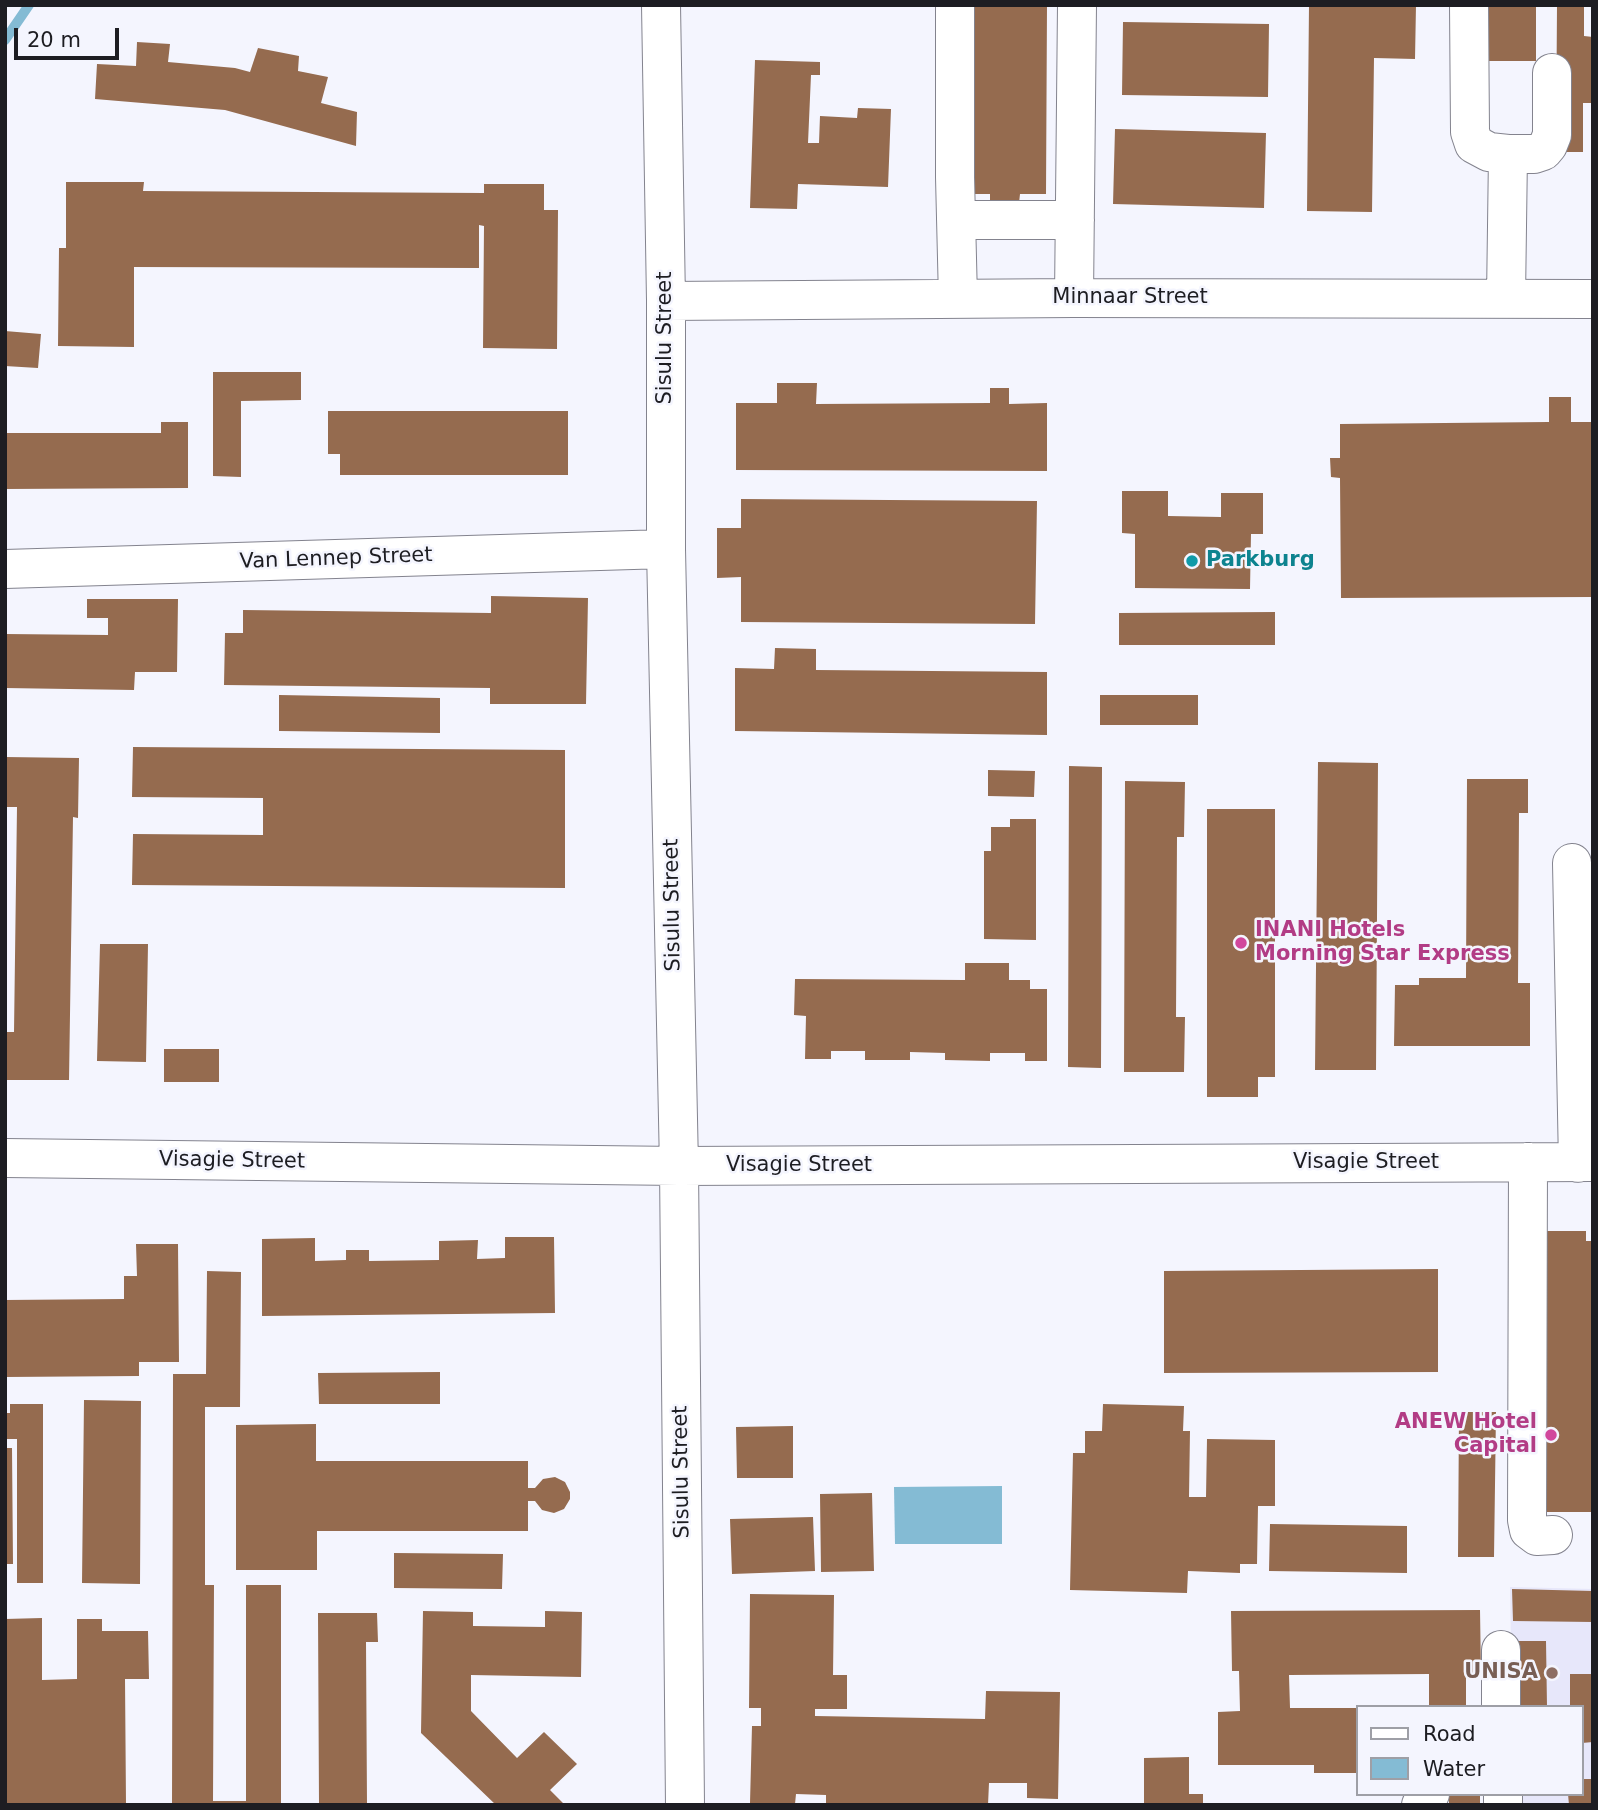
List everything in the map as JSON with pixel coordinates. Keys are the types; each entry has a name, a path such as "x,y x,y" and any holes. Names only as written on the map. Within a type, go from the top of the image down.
{"street":[{"name":"Sisulu Street","path":"662,5 666,550 679,1166 685,1805"},
{"path":"955,5 958,299"},
{"path":"1074,298 1077,5"},
{"path":"1469,5 1470,132 1474,144 1489,152 1508,154 1534,154 1543,151 1552,135 1552,73"},
{"path":"1506,298 1508,154"},
{"path":"956,220 1075,220"},
{"name":"Minnaar Street","path":"666,301 1074,298 1593,299"},
{"name":"Van Lennep Street","path":"5,569 666,550"},
{"path":"1572,863 1585,1162"},
{"name":"Visagie Street","path":"5,1158 679,1166 1585,1162"},
{"path":"1528,1162 1527,1520 1529,1530 1537,1536 1553,1535"},
{"path":"1501,1650 1502,1705"}],"shaded area":[{"name":"UNISA","path":"1510,1587 1593,1589 1593,1805 1512,1805 1512,1796 1584,1796 1584,1705 1512,1705"}],"water":[{"path":"1002,1486 1002,1544 895,1544 894,1487"}],"building":[{"path":"960,5 1047,5 1046,194 1020,194 1019,203 990,203 990,194 959,194"},
{"path":"1309,5 1416,5 1415,59 1374,58 1372,212 1307,211"},
{"path":"1478,5 1536,5 1536,61 1478,61"},
{"path":"1557,5 1584,5 1584,36 1593,37 1593,103 1583,103 1583,152 1556,152"},
{"path":"1123,22 1269,24 1268,97 1122,95"},
{"path":"137,42 170,44 168,62 235,68 250,72 258,48 299,56 298,71 328,77 321,103 357,112 356,146 225,110 95,99 97,64 136,66"},
{"path":"755,60 820,62 820,75 811,75 808,143 819,143 820,116 857,118 858,108 891,109 888,187 798,184 797,209 750,208"},
{"path":"1115,129 1266,133 1264,208 1113,204"},
{"path":"66,182 144,182 143,191 484,193 484,184 544,184 544,210 558,210 557,349 483,348 484,226 479,225 479,268 134,267 134,347 58,346 59,248 66,248"},
{"path":"5,331 41,334 38,368 5,366"},
{"path":"213,372 301,372 301,400 241,401 241,477 213,476"},
{"path":"777,383 817,383 816,404 990,403 990,388 1009,388 1009,404 1047,403 1047,471 736,470 736,403 777,403"},
{"path":"1549,397 1571,397 1571,422 1593,422 1593,597 1341,598 1340,478 1331,477 1330,458 1340,458 1340,424 1549,422"},
{"path":"328,411 568,411 568,475 340,475 340,454 328,454"},
{"path":"161,422 188,422 188,488 5,489 5,433 161,433"},
{"name":"Parkburg","path":"1122,491 1168,491 1168,516 1221,517 1221,493 1263,493 1263,534 1251,534 1250,589 1135,588 1135,534 1122,533"},
{"path":"741,499 1037,501 1035,624 741,622 741,577 717,578 717,528 741,528"},
{"path":"491,596 588,598 586,704 490,704 490,688 224,685 225,633 243,633 243,610 491,613"},
{"path":"87,599 178,599 177,672 135,672 134,690 5,688 5,634 108,635 108,618 87,618"},
{"path":"1275,612 1275,645 1119,645 1119,613"},
{"path":"775,648 816,649 816,670 1047,672 1047,735 735,731 735,668 774,669"},
{"path":"279,695 440,698 440,733 279,731"},
{"path":"1100,695 1198,695 1198,725 1100,725"},
{"path":"133,747 565,750 565,888 132,885 133,834 263,835 263,798 132,797"},
{"path":"5,757 79,758 78,818 73,817 69,1080 5,1080 5,1032 14,1032 17,807 5,807"},
{"path":"1318,762 1378,763 1376,1070 1315,1070"},
{"path":"1069,766 1102,767 1101,1068 1068,1067"},
{"path":"988,770 1035,771 1034,797 988,796"},
{"path":"1467,779 1528,779 1528,813 1519,813 1518,983 1530,983 1530,1046 1394,1046 1395,985 1419,985 1419,978 1466,978"},
{"path":"1125,781 1185,782 1184,837 1177,837 1176,1017 1185,1017 1184,1072 1124,1072"},
{"name":"INANI Hotels Morning Star Express","path":"1207,809 1275,809 1275,1077 1258,1077 1258,1097 1207,1097"},
{"path":"1010,819 1036,819 1036,940 984,939 984,851 991,851 991,827 1010,827"},
{"path":"100,944 148,944 146,1062 97,1061"},
{"path":"965,963 1009,963 1009,980 1030,980 1030,989 1047,989 1047,1061 1025,1061 1025,1053 990,1053 990,1061 945,1060 945,1053 910,1052 910,1060 865,1060 865,1051 831,1051 831,1059 805,1059 806,1016 794,1015 795,979 965,980"},
{"path":"164,1049 219,1049 219,1082 164,1082"},
{"name":"ANEW Hotel Capital","path":"1527,1231 1586,1231 1586,1241 1593,1241 1593,1512 1509,1512"},
{"path":"505,1237 554,1237 555,1313 262,1316 262,1239 315,1238 315,1261 346,1260 346,1250 369,1250 369,1261 439,1260 439,1241 478,1240 477,1259 505,1258"},
{"path":"136,1244 178,1244 179,1362 139,1362 139,1376 5,1377 5,1300 124,1299 124,1276 137,1276"},
{"path":"1438,1269 1438,1372 1164,1373 1164,1271"},
{"path":"207,1271 241,1272 240,1407 205,1407 205,1585 214,1585 213,1801 246,1801 246,1585 281,1585 281,1805 172,1805 173,1374 206,1374"},
{"path":"440,1372 440,1404 319,1404 318,1373"},
{"path":"84,1400 141,1401 140,1584 82,1583"},
{"path":"10,1404 43,1404 43,1583 17,1583 17,1439 5,1439 5,1413 10,1413"},
{"path":"1103,1404 1184,1406 1183,1431 1190,1431 1189,1497 1206,1497 1207,1439 1275,1440 1275,1506 1258,1506 1257,1564 1240,1564 1240,1573 1188,1571 1187,1593 1070,1590 1073,1453 1085,1453 1085,1431 1102,1431"},
{"path":"1459,1412 1496,1412 1494,1557 1458,1557"},
{"path":"316,1424 316,1461 528,1461 528,1488 535,1488 543,1479 555,1477 565,1482 570,1499 564,1509 554,1513 542,1510 535,1501 528,1501 528,1531 317,1531 317,1570 236,1570 236,1425"},
{"path":"793,1426 793,1478 737,1478 736,1427"},
{"path":"5,1448 12,1448 13,1564 5,1564"},
{"path":"872,1493 874,1571 821,1572 820,1494"},
{"path":"813,1517 815,1571 732,1574 730,1519"},
{"path":"1270,1524 1407,1526 1407,1573 1269,1571"},
{"path":"394,1553 503,1554 502,1589 394,1588"},
{"path":"1512,1589 1593,1591 1593,1622 1513,1621"},
{"path":"750,1594 834,1595 833,1675 847,1675 847,1709 815,1709 815,1716 985,1719 986,1691 1060,1692 1058,1799 1027,1798 1027,1783 989,1783 988,1805 826,1805 826,1795 796,1794 795,1804 750,1803 752,1726 761,1726 761,1708 749,1708"},
{"path":"1480,1610 1481,1674 1466,1674 1466,1705 1429,1705 1429,1674 1289,1675 1290,1708 1356,1708 1356,1773 1314,1773 1314,1765 1218,1765 1218,1712 1240,1711 1239,1671 1232,1671 1231,1611"},
{"path":"423,1611 473,1612 473,1626 545,1627 545,1611 582,1612 581,1677 471,1675 471,1711 517,1758 544,1732 577,1764 550,1790 565,1805 496,1805 421,1733"},
{"path":"318,1613 377,1613 378,1642 366,1642 367,1805 319,1805"},
{"path":"42,1618 42,1680 77,1679 77,1619 102,1619 102,1631 148,1631 149,1679 125,1679 126,1805 5,1805 5,1619"},
{"path":"1516,1641 1546,1641 1547,1705 1518,1705"},
{"path":"1570,1674 1593,1674 1593,1742 1584,1743 1584,1705 1570,1705"},
{"path":"1189,1757 1189,1794 1203,1794 1203,1805 1144,1805 1144,1758"},
{"path":"1584,1779 1593,1779 1593,1805 1569,1805 1568,1796 1584,1796"},
{"path":"1449,1796 1480,1796 1480,1805 1449,1805"}],"waterway":[{"path":"5,40 29,5"}],"place":[{"name":"Parkburg","path":"1192,561"},
{"name":"INANI Hotels Morning Star Express","path":"1241,943"},
{"name":"ANEW Hotel Capital","path":"1551,1435"},
{"name":"UNISA","path":"1552,1673"}]}
